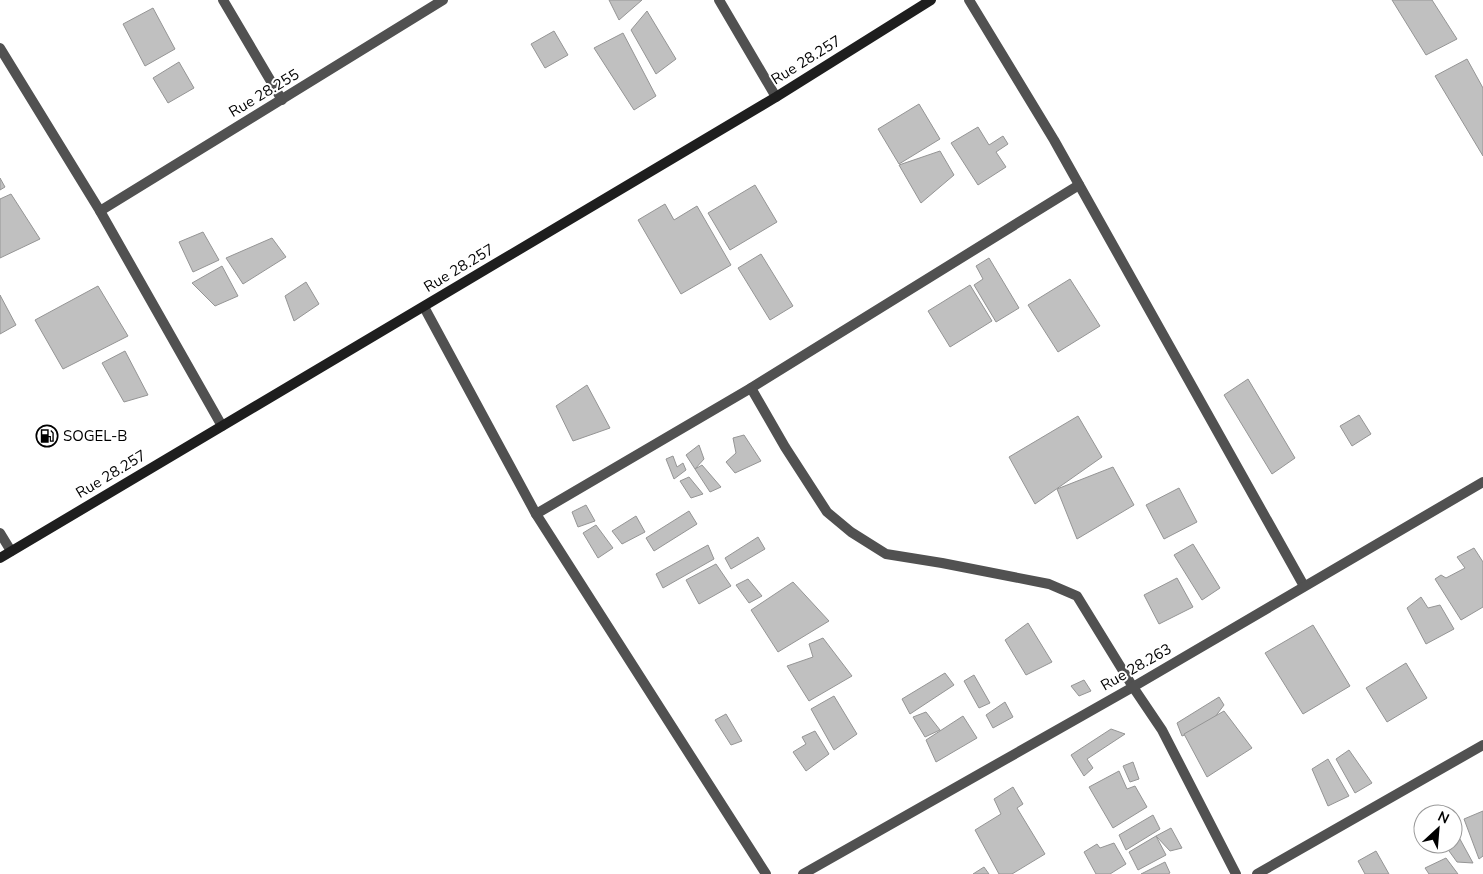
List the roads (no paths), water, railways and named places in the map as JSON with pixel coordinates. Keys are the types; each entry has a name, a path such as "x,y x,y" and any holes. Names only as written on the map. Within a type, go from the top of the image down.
{"street":[{"path":"223,0 282,100"},
{"name":"Rue 28.255","path":"100,210 443,0"},
{"path":"719,0 776,96"},
{"name":"Rue 28.257","path":"0,558 424,307 932,0"},
{"path":"969,0 1054,140 1304,586"},
{"path":"0,48 100,210 222,426"},
{"path":"536,514 751,388 1079,185"},
{"path":"424,307 536,514 766,874"},
{"path":"751,388 785,447 827,512 852,532 886,554 1049,584 1077,596 1162,730 1236,874"},
{"name":"Rue 28.263","path":"803,874 1133,687 1483,482"},
{"path":"0,533 11,551"},
{"path":"1257,874 1483,745"}],"place":[{"name":"SOGEL-B","path":"47,436"}]}
